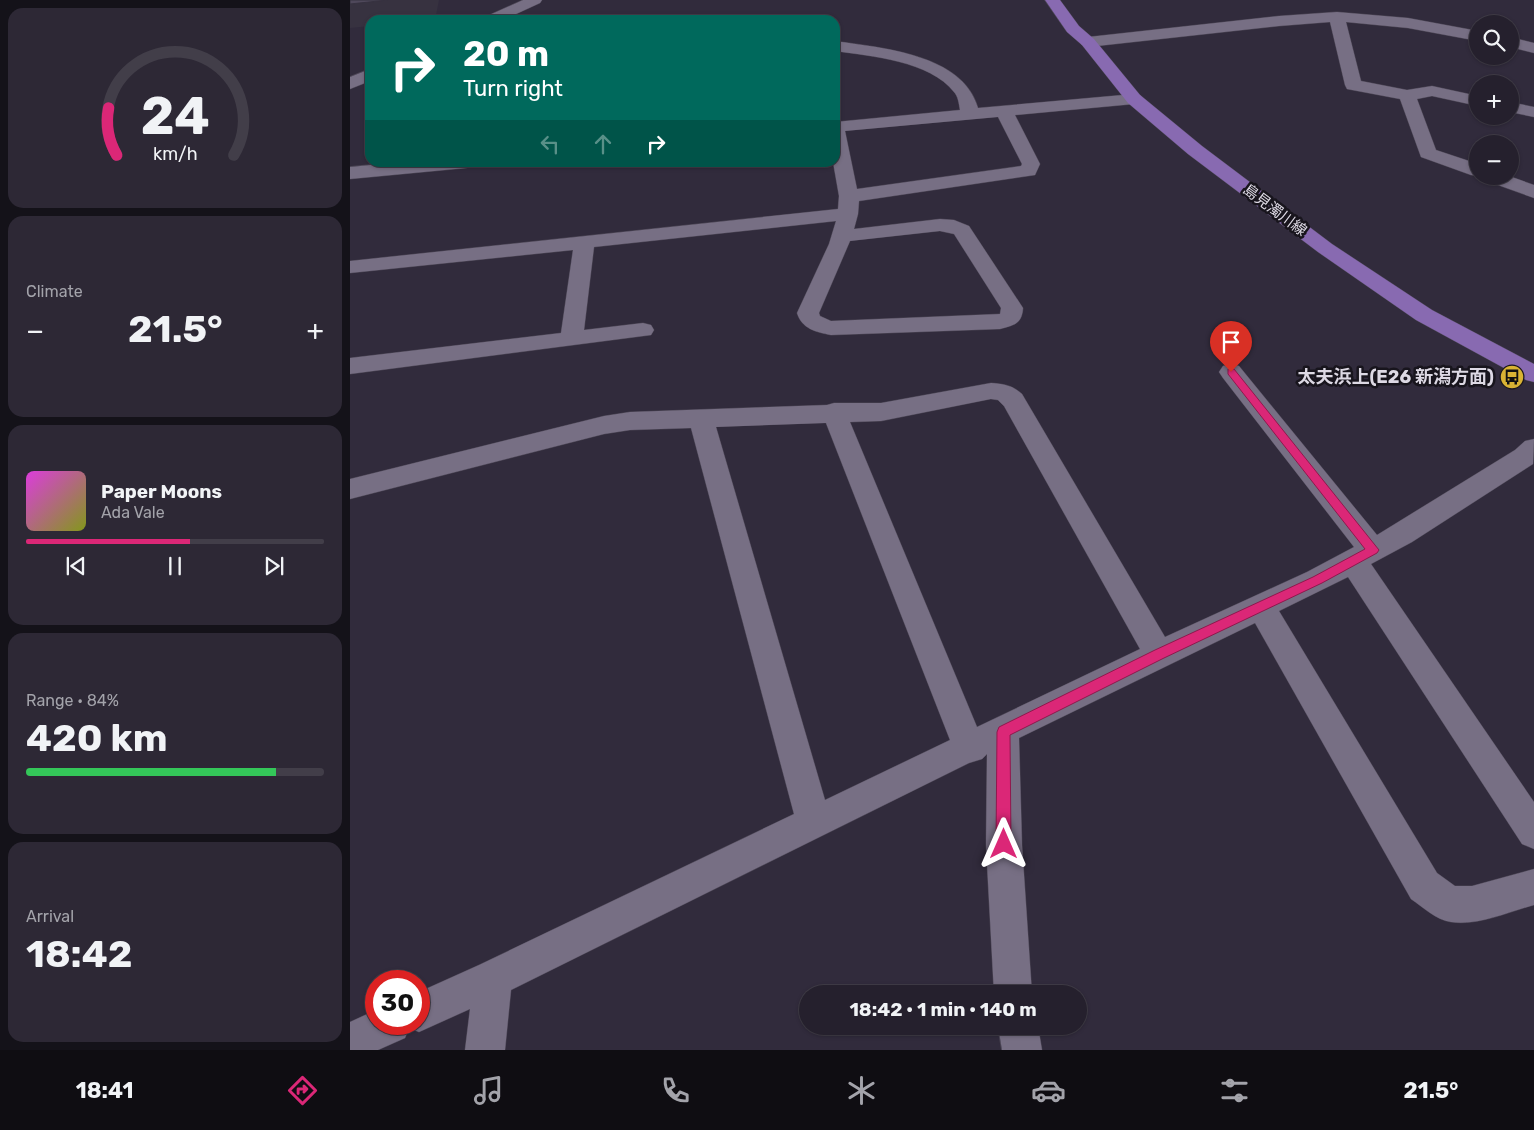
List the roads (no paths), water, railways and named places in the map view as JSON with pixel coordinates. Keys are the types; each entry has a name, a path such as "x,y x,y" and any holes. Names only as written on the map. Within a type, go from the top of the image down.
{"main road":[{"name":"島見濁川線","path":"1052,0 1074,29 1088,42 1134,99 1195,150 1342,259 1424,315 1534,374"}],"street":[{"path":"501,15 535,0"},
{"path":"1088,42 1279,14 1408,23 1469,34"},
{"path":"1338,18 1353,85 1406,95 1432,91 1469,99"},
{"path":"1519,44 1534,48"},
{"path":"840,47 867,51 932,67 962,89 970,113"},
{"path":"350,84 365,76"},
{"path":"1406,95 1428,153 1469,168"},
{"path":"840,126 1134,99"},
{"path":"1519,109 1534,112"},
{"path":"350,268 584,243 848,205 1028,171 1031,164 1003,110"},
{"path":"840,157 848,205 842,236 808,313 809,318 821,326 831,328 1000,322 1011,318 1012,308 962,230 954,226 940,225 842,236"},
{"path":"350,173 413,167"},
{"path":"1515,185 1534,192"},
{"path":"572,338 584,243"},
{"path":"350,366 643,330"},
{"path":"1231,372 1363,555 1534,832"},
{"path":"350,488 604,425 630,421 834,412 881,412 991,391 1004,392 1013,400 1159,654"},
{"path":"834,412 970,748"},
{"path":"701,418 814,823"},
{"path":"430,1007 493,979 1261,606 1402,534 1531,459"},
{"path":"1261,606 1424,886 1450,904 1472,904 1534,887"},
{"path":"1003,732 1004,844 1012,985"},
{"path":"485,1050 493,979"},
{"path":"350,1042 366,1035"},
{"path":"1020,1035 1022,1050"}],"place":[{"name":"太夫浜上(E26 新潟方面)","path":"1512,377"}]}
